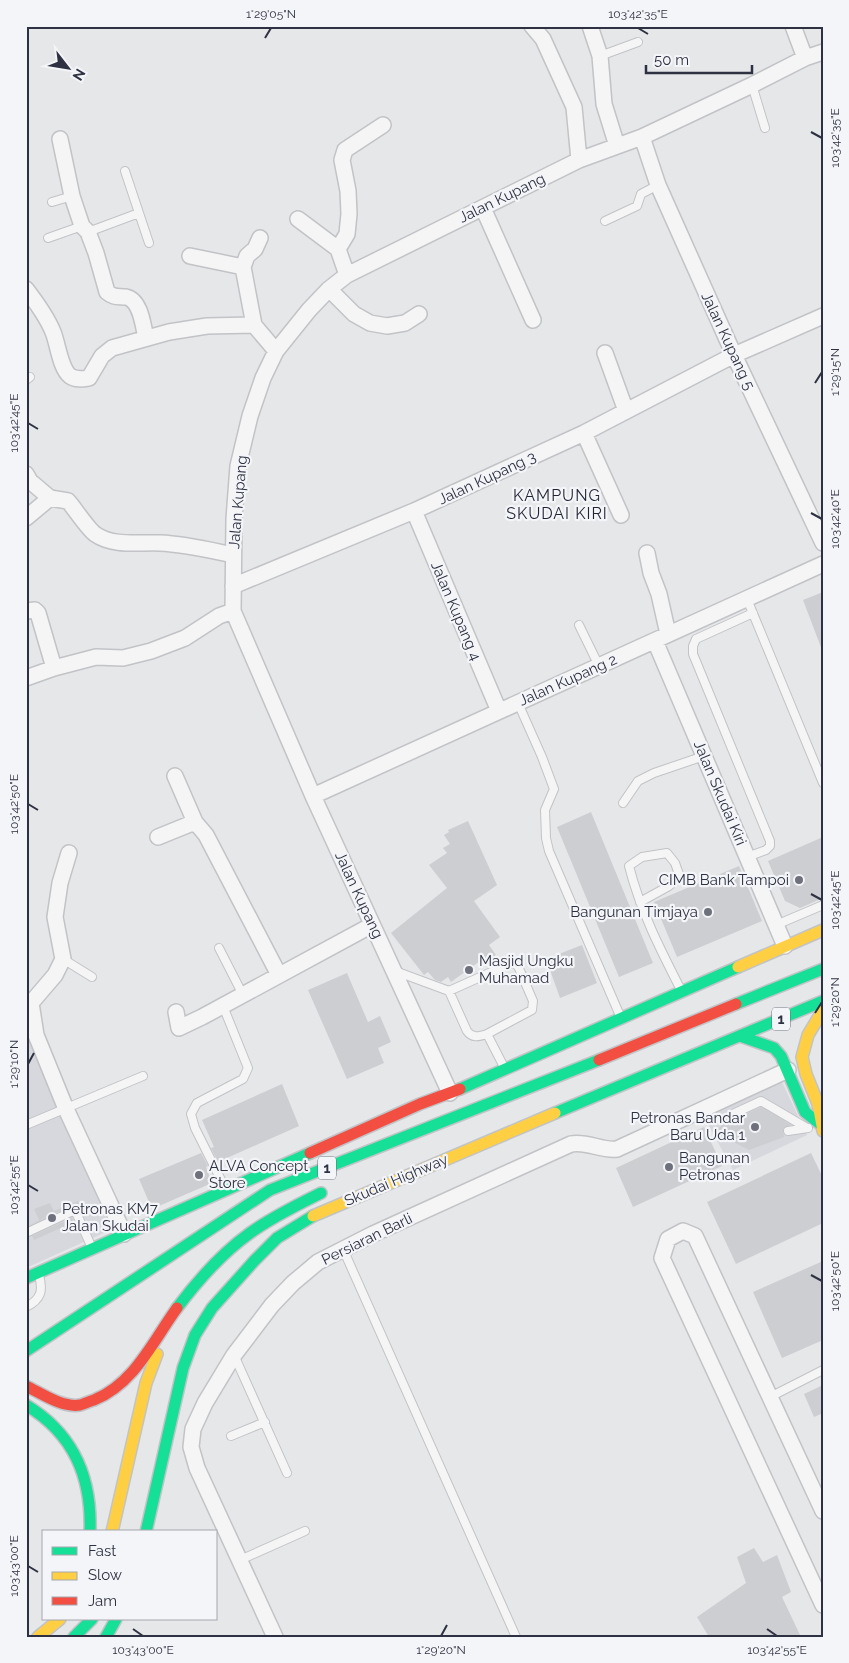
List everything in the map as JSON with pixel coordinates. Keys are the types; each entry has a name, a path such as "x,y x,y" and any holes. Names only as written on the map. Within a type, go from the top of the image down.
{"main road":[{"path":"26,1277 823,930"},
{"name":"1","path":"26,1351 270,1190 550,1081 823,969"},
{"name":"Skudai Highway","path":"146,1530 183,1368 195,1335 212,1308 277,1238 319,1212 823,1001"},
{"path":"821,1128 818,1105 802,1063 803,1051 808,1035 823,1010"},
{"path":"740,1036 774,1048 782,1056 805,1112 821,1128"},
{"path":"520,1104 550,1081"},
{"path":"26,1386 58,1401 79,1405 102,1397 119,1387 132,1373 173,1314 202,1278 232,1247 273,1217 328,1190"},
{"path":"112,1530 146,1383 173,1314"},
{"path":"26,1405 39,1412 60,1432 80,1461 90,1492 90,1530"},
{"path":"26,1632 43,1620"},
{"path":"38,1637 59,1620"},
{"path":"74,1637 91,1620"},
{"path":"106,1637 115,1620"}],"street":[{"path":"532,26 543,39 574,107 579,160"},
{"path":"590,26 600,56 604,104 617,146"},
{"path":"793,26 805,58"},
{"name":"Jalan Kupang","path":"450,1093 313,796 233,610 234,518 238,466 250,416 276,351 309,310 329,289 347,275 579,160 642,137 805,58 823,52"},
{"path":"338,248 347,234 349,214 348,191 342,160 345,150 383,125"},
{"name":"Jalan Kupang 5","path":"642,137 658,185 734,355 823,542"},
{"path":"60,140 72,196 96,253 107,292 116,298 126,297 133,301 137,306 146,338"},
{"path":"482,208 533,320"},
{"path":"298,219 338,248 347,275"},
{"path":"260,238 255,249 247,256 243,267 254,325 276,351"},
{"path":"190,256 243,267"},
{"path":"26,289 42,311 53,332 65,370 75,379 89,378 102,356 112,348 168,332 207,326 254,325"},
{"path":"329,289 354,314 370,322 388,326 405,323 419,314"},
{"name":"Jalan Kupang 3","path":"232,586 414,511 584,433 734,355 823,316"},
{"path":"605,353 626,411"},
{"path":"584,433 621,515"},
{"path":"26,474 50,498 68,501 95,534 113,541 160,543 233,555"},
{"path":"26,518 50,498"},
{"name":"Jalan Kupang 4","path":"414,511 498,711"},
{"name":"Jalan Skudai Kiri","path":"648,554 650,573 659,594 662,637 704,756 785,946"},
{"name":"Jalan Kupang 2","path":"313,796 662,637 750,606 823,564"},
{"path":"26,611 35,610 38,613 54,668"},
{"path":"26,678 54,668 96,657 123,658 151,651 185,638 219,616 233,610"},
{"path":"175,776 195,822 206,834 279,975"},
{"path":"158,837 195,822"},
{"path":"69,853 60,883 56,917 62,959 55,975 31,1003 36,1036 66,1109 124,1234"},
{"path":"176,1012 179,1028 372,925"},
{"name":"Persiaran Barli","path":"275,1637 198,1468 191,1447 193,1429 205,1403 234,1356 272,1305 293,1283 318,1262 373,1234 571,1144 582,1142 609,1150 617,1148 788,1070"},
{"path":"823,1511 695,1236 683,1231 668,1240 662,1258 823,1605"}],"lane":[{"path":"600,56 638,42"},
{"path":"752,85 766,128"},
{"path":"126,171 149,243"},
{"path":"605,221 637,206 641,194 658,185"},
{"path":"52,202 72,196"},
{"path":"48,238 139,213"},
{"path":"747,857 766,850 770,846 770,841 693,654 693,646 696,640 750,606 823,783"},
{"path":"579,625 599,666"},
{"path":"518,703 542,757 554,790 545,810 546,838 549,851 621,1018"},
{"path":"623,804 638,781 654,773 704,756"},
{"path":"640,902 669,886 680,877 675,863 667,853 642,857 630,866 640,902 654,937 682,992"},
{"path":"776,925 823,904"},
{"path":"219,948 243,995"},
{"path":"62,959 92,977"},
{"path":"394,971 449,991 470,1035 474,1037 487,1034 532,1010 533,1000 518,966 513,964 507,964 449,991"},
{"path":"223,1006 248,1068 243,1079 197,1103 191,1114 195,1128 226,1190"},
{"path":"487,1034 505,1069"},
{"path":"26,1125 143,1076"},
{"path":"724,1100 736,1114 761,1101 807,1128"},
{"path":"788,1131 821,1128"},
{"path":"26,1233 75,1210 92,1248"},
{"path":"343,1250 516,1637"},
{"path":"26,1307 33,1304 39,1296 42,1287 38,1273"},
{"path":"234,1356 287,1473"},
{"path":"770,1397 823,1370"},
{"path":"231,1436 265,1422"},
{"path":"240,1560 305,1531"}],"shaded area":[{"path":"26,1030 115,1228 26,1268"},
{"path":"782,1082 807,1135 733,1170 704,1117"}],"building":[{"path":"823,592 823,650 822,650 803,600"},
{"path":"591,812 653,963 619,977 557,827"},
{"path":"468,821 497,885 474,901 500,937 489,945 496,955 482,965 480,961 451,982 448,977 441,982 435,980 428,972 424,975 391,933 447,888 429,865 447,853 443,848 450,844 444,835 449,832 448,830"},
{"name":"CIMB Bank Tampoi","path":"823,837 823,898 800,908 785,901 768,861"},
{"name":"Bangunan Timjaya","path":"739,866 762,921 677,957 654,902"},
{"path":"582,945 597,983 560,998 546,959"},
{"path":"347,973 368,1022 380,1016 391,1042 378,1048 384,1063 347,1079 308,990"},
{"path":"282,1084 299,1126 218,1162 211,1148 214,1147 202,1120"},
{"name":"Petronas Bandar Baru Uda 1","path":"761,1107 791,1125 783,1129 784,1137 749,1150 716,1133 725,1120 731,1117 737,1118"},
{"name":"Bangunan Petronas","path":"704,1127 722,1166 633,1207 616,1168"},
{"path":"201,1153 208,1166 206,1167 212,1183 152,1209 139,1179"},
{"path":"811,1153 823,1178 823,1223 736,1264 707,1202"},
{"path":"78,1201 85,1217 80,1207 75,1204 28,1226 39,1220 34,1209 50,1203 54,1211"},
{"path":"72,1218 74,1222 34,1240 32,1236"},
{"path":"823,1261 823,1340 782,1358 753,1292"},
{"path":"823,1385 823,1413 814,1417 804,1394"},
{"path":"754,1548 763,1562 777,1555 791,1592 782,1597 801,1637 709,1637 697,1617 746,1583 737,1557"}],"traffic: fast":[{"path":"460,1089 738,967"},
{"path":"736,1004 823,969"},
{"path":"555,1113 823,1001"},
{"path":"740,1036 774,1048 781,1056 805,1112 820,1124"},
{"path":"26,1351 270,1190 599,1060"},
{"path":"26,1278 310,1153"},
{"path":"177,1308 211,1267 240,1241 276,1216 321,1193"},
{"path":"146,1530 183,1368 195,1335 212,1308 255,1260 277,1238 313,1216"},
{"path":"26,1405 57,1429 77,1459 88,1493 90,1530"},
{"path":"74,1637 91,1620"},
{"path":"106,1637 115,1620"}],"traffic: slow":[{"path":"738,967 823,930"},
{"path":"823,1010 808,1035 802,1057 806,1074 818,1104 823,1131"},
{"path":"313,1216 555,1113"},
{"path":"112,1530 146,1383 157,1354"},
{"path":"38,1637 59,1620"}],"traffic: jam":[{"path":"599,1060 736,1004"},
{"path":"310,1153 420,1104 460,1089"},
{"path":"26,1386 52,1399 73,1405 80,1405 108,1393 121,1383 142,1360 177,1308"}],"place":[{"name":"CIMB Bank Tampoi","path":"799,880"},
{"name":"Bangunan Timjaya","path":"708,912"},
{"name":"Masjid Ungku Muhamad","path":"469,970"},
{"name":"Petronas Bandar Baru Uda 1","path":"755,1127"},
{"name":"Bangunan Petronas","path":"669,1167"},
{"name":"ALVA Concept Store","path":"199,1175"},
{"name":"Petronas KM7 Jalan Skudai","path":"52,1218"}],"district":[{"name":"KAMPUNG SKUDAI KIRI","path":"557,504"}]}
